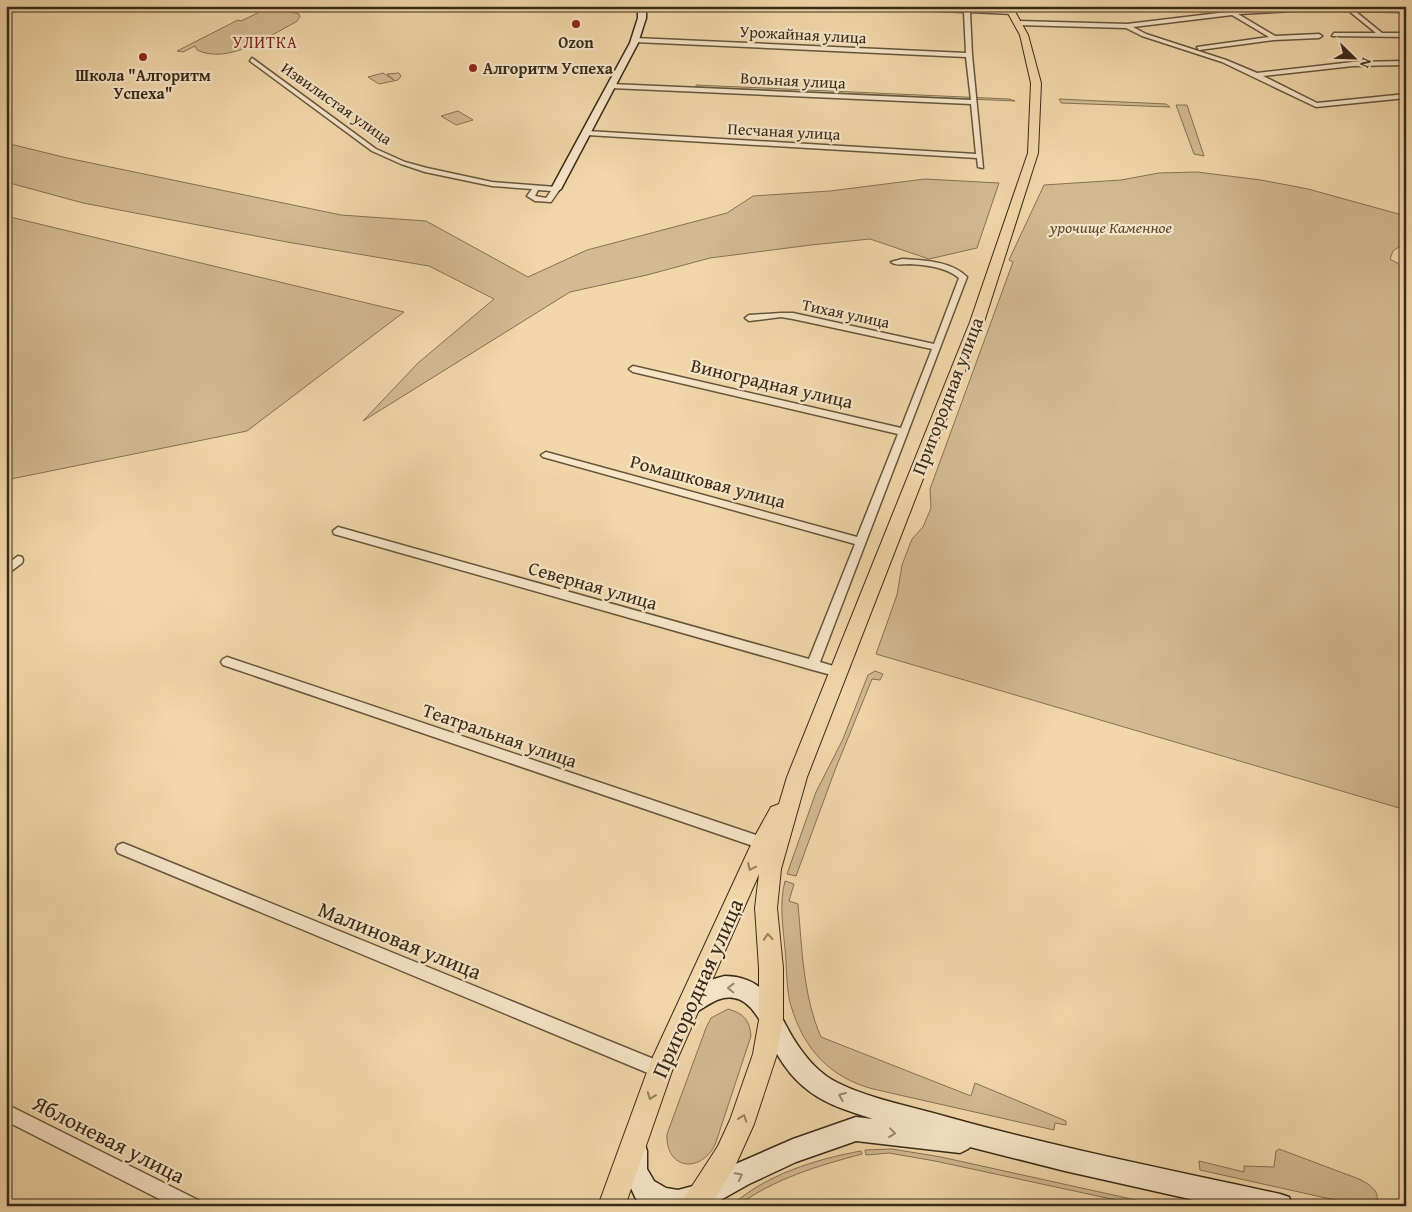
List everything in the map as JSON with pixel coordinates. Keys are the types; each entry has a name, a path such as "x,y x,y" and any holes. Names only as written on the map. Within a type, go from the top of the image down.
{"main road":[{"name":"Пригородная улица","path":"698,1201 728,1154 741,1124 765,1054 771,1020 771,968 766,908 770,869 797,777 973,331 1033,153 1036,83 1031,57 1011,9"},
{"name":"Пригородная улица","path":"611,1206 660,1070 687,1007 762,843 797,777"}],"street":[{"path":"536,188 532,196 541,200 548,200 556,190 635,40 642,18 642,6"},
{"path":"821,6 968,11 1011,9"},
{"path":"1221,6 1274,38"},
{"path":"1347,8 1380,34"},
{"path":"1018,23 1126,26 1233,13 1295,9 1406,10"},
{"path":"968,11 969,55 981,167"},
{"path":"1109,26 1224,60 1312,104 1328,105 1363,99 1406,96"},
{"path":"1126,26 1144,35"},
{"path":"1334,35 1406,35"},
{"path":"1199,48 1274,38 1319,36"},
{"name":"Урожайная улица","path":"635,40 969,55"},
{"name":"Извилистая улица","path":"252,60 374,150 396,160 425,170 458,178 556,190"},
{"path":"1256,75 1353,64 1406,63"},
{"name":"Вольная улица","path":"613,83 898,91"},
{"name":"Вольная улица","path":"613,83 974,99"},
{"path":"939,93 974,99"},
{"name":"Песчаная улица","path":"587,133 980,156"},
{"name":"Пригородная улица","path":"813,665 962,282 963,277 960,272 948,268 904,261 895,262"},
{"name":"Тихая улица","path":"749,318 781,315 794,316 937,347"},
{"name":"Виноградная улица","path":"633,369 904,432"},
{"name":"Ромашковая улица","path":"546,455 861,542"},
{"name":"Северная улица","path":"338,531 839,672"},
{"path":"6,571 18,560"},
{"name":"Театральная улица","path":"226,662 762,843"},
{"name":"Малиновая улица","path":"123,849 660,1070"},
{"path":"687,1007 701,995 720,988 734,986 749,992 762,1004 785,1047 801,1070 828,1091 857,1102 1005,1146 1280,1206"},
{"name":"Яблоневая улица","path":"6,1112 192,1206"},
{"path":"635,1142 635,1171 645,1190 664,1200 678,1202 698,1201 740,1175 793,1151 856,1129 1005,1146"}],"green space":[{"path":"272,6 277,6 269,11 282,10 299,14 300,17 296,22 261,41 235,51 209,54 197,50 195,46 183,52 177,51 238,20 241,21"},
{"path":"383,73 394,80 387,74 399,73 401,76 398,80 379,84 368,77"},
{"path":"696,85 1009,99 1015,101 696,87"},
{"path":"1059,99 1166,104 1170,107 1061,103"},
{"path":"1176,105 1187,105 1204,156 1194,154"},
{"path":"458,111 473,120 456,125 441,116"},
{"path":"6,143 67,158 341,215 426,221 528,277 587,250 727,213 753,196 830,191 925,179 999,183 977,248 929,259 870,239 811,245 710,258 647,275 570,292 363,421 418,363 494,299 429,266 287,242 83,203 6,182"},
{"name":"урочище Каменное","path":"1197,172 1261,180 1308,189 1406,216 1406,242 1393,251 1390,259 1406,268 1406,810 876,654 897,595 902,565 912,539 923,527 931,508 930,489 1013,262 1009,260 1044,185 1121,180 1159,173"},
{"path":"6,216 404,312 247,431 6,480"},
{"path":"875,671 883,674 880,680 872,679 835,770 796,876 787,874 816,792 843,739 868,675"},
{"path":"785,881 794,884 789,901 798,904 807,989 810,1005 821,1037 971,1096 975,1083 1066,1121 1066,1125 1055,1123 1054,1130 873,1089 857,1084 831,1069 820,1059 803,1035 789,999 782,915"},
{"path":"728,1009 745,1018 751,1036 715,1145 708,1155 700,1161 684,1164 671,1154 667,1134 706,1028 711,1018"},
{"path":"892,1149 941,1157 1163,1206 1144,1206 935,1161 889,1153 866,1155 865,1150"},
{"path":"1279,1149 1367,1183 1376,1193 1377,1201 1375,1206 1362,1206 1200,1170 1199,1161 1244,1172 1244,1166 1274,1167 1276,1151"},
{"path":"861,1151 862,1154 796,1174 766,1188 737,1206 731,1206 759,1185 775,1177 809,1164"}],"place":[{"name":"Ozon","path":"576,24"},
{"name":"Школа \"Алгоритм Успеха\"","path":"143,57"},
{"name":"Алгоритм Успеха","path":"473,68"}],"district":[{"name":"УЛИТКА","path":"265,42"}]}
